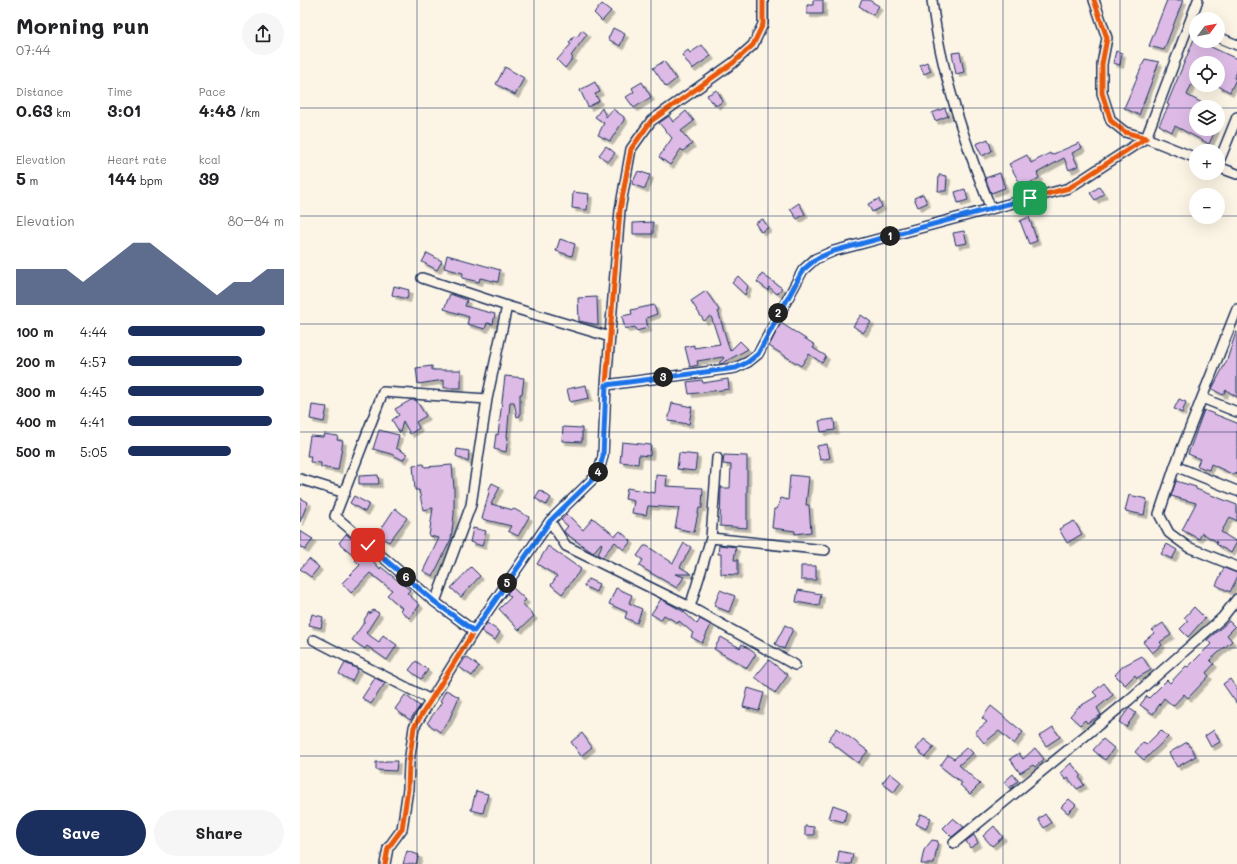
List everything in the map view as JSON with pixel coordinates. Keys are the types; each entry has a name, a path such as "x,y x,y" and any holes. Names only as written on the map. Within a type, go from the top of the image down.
{"street":[{"path":"385,864 388,848 402,829 408,789 409,763 414,727 474,631 550,521 598,474 603,456 606,385 620,210 631,149 651,121 733,63 753,45 763,24 763,0"},
{"path":"932,0 945,70 977,173 991,209"},
{"path":"1094,0 1107,38 1102,64 1102,93 1111,121 1124,132 1146,138 1189,155"},
{"path":"1195,12 1198,0"},
{"path":"606,385 736,368 748,362 758,354 803,270 816,259 834,251 1069,188 1146,138 1189,33"},
{"path":"1225,40 1237,45"},
{"path":"1225,147 1237,117"},
{"path":"1225,170 1237,174"},
{"path":"422,278 506,306 610,337"},
{"path":"435,602 471,505 488,399 506,306"},
{"path":"1237,309 1234,328 1202,398 1175,466 1159,514 1169,533 1188,547 1237,567"},
{"path":"474,631 435,602 335,516 383,392 488,399"},
{"path":"1202,398 1237,412"},
{"path":"690,607 711,538 717,458"},
{"path":"1175,466 1237,491"},
{"path":"300,479 345,493"},
{"path":"550,521 566,546 690,607 795,665"},
{"path":"711,538 825,550"},
{"path":"954,843 1129,700 1222,618 1237,599"},
{"path":"314,640 431,700"}],"building":[{"path":"813,0 823,0 823,14 807,14 807,5 813,5"},
{"path":"862,0 869,0 879,6 873,15 859,6"},
{"path":"1167,0 1183,0 1164,50 1149,46"},
{"path":"602,4 611,11 602,21 594,13"},
{"path":"613,28 625,34 620,46 608,39"},
{"path":"582,30 587,34 571,56 573,58 565,68 557,60 571,44 569,43 574,36 577,37"},
{"path":"702,45 711,56 692,69 682,55 688,50 690,53"},
{"path":"1190,48 1213,48 1237,59 1237,72 1234,78 1236,79 1230,92 1225,90 1225,56 1189,56 1189,90 1187,95 1197,100 1189,100 1189,133 1175,126 1172,132 1159,125 1169,105 1167,104"},
{"path":"1116,51 1122,53 1120,65 1113,63"},
{"path":"960,52 964,72 956,74 952,53"},
{"path":"1145,59 1159,62 1139,115 1124,108"},
{"path":"664,61 676,79 666,87 653,68"},
{"path":"927,62 931,71 924,74 920,65"},
{"path":"505,67 524,78 515,95 496,84"},
{"path":"595,82 600,92 595,94 599,101 588,107 580,90"},
{"path":"642,82 651,97 634,108 626,97 634,92 632,88"},
{"path":"717,90 723,101 716,106 713,101 711,102 707,95"},
{"path":"602,108 606,117 613,109 624,117 624,120 610,141 598,135 604,123 595,117"},
{"path":"945,108 948,116 935,121 932,113"},
{"path":"686,111 694,121 681,131 692,144 683,151 681,149 670,165 659,157 672,138 659,123 669,116 673,122"},
{"path":"1194,136 1213,136 1209,144"},
{"path":"988,139 992,151 982,156 976,144"},
{"path":"1079,143 1082,148 1072,153 1078,166 1069,170 1064,158 1037,173 1039,178 1022,187 1009,164 1027,155 1031,163 1050,153 1051,155"},
{"path":"606,146 615,153 608,162 599,155"},
{"path":"638,171 650,175 645,189 632,184"},
{"path":"1000,173 1005,188 991,193 985,178"},
{"path":"939,175 947,176 946,191 938,191"},
{"path":"1099,187 1104,194 1095,200 1090,193"},
{"path":"965,189 968,200 958,203 955,192"},
{"path":"573,192 589,194 587,210 572,208"},
{"path":"923,194 927,203 918,207 914,198"},
{"path":"879,199 882,207 872,212 868,204"},
{"path":"799,203 805,214 797,219 790,209"},
{"path":"1029,217 1037,241 1029,244 1020,221"},
{"path":"763,219 768,228 761,232 755,223"},
{"path":"653,222 653,234 633,234 633,223"},
{"path":"964,231 967,243 956,245 953,233"},
{"path":"560,239 575,244 572,256 556,251"},
{"path":"427,253 442,261 437,270 422,262"},
{"path":"447,255 500,270 498,282 480,278 479,282 462,278 463,273 444,268"},
{"path":"762,274 782,288 777,294 769,287 768,290 757,282"},
{"path":"738,276 748,286 745,295 732,283"},
{"path":"394,286 409,290 407,299 392,295"},
{"path":"706,291 719,310 718,311 730,351 740,341 748,349 721,364 719,363 724,358 723,357 697,361 698,365 690,367 685,347 694,345 694,348 720,344 711,316 704,321 691,301"},
{"path":"450,294 467,300 465,306 495,314 493,324 487,323 485,329 467,324 469,317 444,309"},
{"path":"597,297 598,325 579,321 578,298"},
{"path":"654,305 657,314 646,318 648,328 636,331 635,327 625,329 622,316 632,314 631,310"},
{"path":"861,315 871,322 863,333 853,326"},
{"path":"781,323 815,345 813,348 826,356 822,363 809,354 801,366 769,346"},
{"path":"1236,332 1237,397 1226,390 1223,395 1212,389 1227,360"},
{"path":"432,366 432,370 461,370 461,388 444,388 444,380 418,384 416,368"},
{"path":"505,376 524,378 522,394 520,394 520,416 517,417 514,402 510,402 506,452 494,449 496,434 498,435"},
{"path":"728,379 729,389 689,394 687,382 702,380 703,383"},
{"path":"586,385 589,398 570,402 567,389"},
{"path":"1179,399 1186,402 1182,413 1174,409"},
{"path":"411,400 416,400 426,416 416,422 419,428 410,434 403,421 400,433 392,420 399,415 395,409"},
{"path":"672,403 692,407 689,424 668,421"},
{"path":"312,405 327,407 324,422 310,419"},
{"path":"1204,410 1237,423 1237,475 1211,464 1209,470 1197,466 1200,459 1188,454"},
{"path":"834,419 835,430 821,432 819,421"},
{"path":"563,427 582,428 582,442 562,441"},
{"path":"379,430 399,435 396,448 407,454 403,460 391,454 373,449"},
{"path":"324,434 338,436 337,440 343,441 338,470 321,467 321,463 310,462 311,456 307,456 310,436 323,437"},
{"path":"622,442 651,445 650,456 639,455 638,464 620,462"},
{"path":"827,444 830,458 820,460 817,446"},
{"path":"457,449 469,451 468,462 456,456"},
{"path":"679,453 697,455 695,471 677,469"},
{"path":"724,455 747,456 747,528 720,526 721,488 730,488 731,465 723,464"},
{"path":"424,464 425,467 452,465 454,488 454,515 451,539 433,576 423,571 439,538 429,536 433,508 423,510 419,490 415,490 413,465"},
{"path":"378,475 379,484 359,484 359,476"},
{"path":"656,475 667,476 666,486 703,488 702,508 699,508 694,532 675,528 679,508 648,506 646,515 632,513 634,501 625,499 627,488 655,493"},
{"path":"790,475 809,477 806,505 809,505 811,532 795,534 795,531 772,528 774,509 777,509 781,498 788,500"},
{"path":"1176,481 1196,487 1196,489 1237,505 1237,521 1230,517 1221,532 1237,542 1231,553 1202,533 1199,539 1182,530 1196,503 1171,496"},
{"path":"492,483 500,487 491,504 514,509 529,517 518,536 508,531 511,526 482,519 488,491"},
{"path":"540,490 551,498 546,505 535,498"},
{"path":"1129,495 1147,499 1144,515 1125,511"},
{"path":"354,496 369,504 365,512 350,503"},
{"path":"300,498 308,502 300,522"},
{"path":"395,508 407,518 389,542 377,535"},
{"path":"567,514 583,530 593,518 615,536 620,531 631,541 624,550 615,542 602,557 598,555 602,544 601,543 593,553 565,533 564,531 568,526 561,520"},
{"path":"1074,521 1082,534 1067,543 1059,529"},
{"path":"473,528 486,531 482,546 470,542"},
{"path":"300,531 313,539 305,550 300,547"},
{"path":"346,534 360,546 380,569 381,567 410,590 407,593 420,605 409,618 400,610 402,608 387,595 392,590 370,573 351,593 342,583 360,565 355,560 357,558 339,543"},
{"path":"684,543 691,547 680,567 692,574 675,574 684,577 677,588 639,566 643,560 637,556 644,546 647,546 673,563"},
{"path":"1167,544 1177,550 1172,559 1161,554"},
{"path":"719,545 736,547 734,560 738,560 738,575 721,574 721,554 718,554"},
{"path":"548,546 581,569 562,594 551,585 557,576 537,564"},
{"path":"309,559 319,567 311,577 300,569"},
{"path":"801,566 816,566 816,580 801,580"},
{"path":"471,567 480,576 461,597 451,588"},
{"path":"1224,568 1237,573 1237,578 1230,592 1216,585"},
{"path":"588,579 599,584 596,592 584,586"},
{"path":"512,587 526,600 522,603 534,616 519,630 499,609 511,597 507,594"},
{"path":"616,588 632,595 629,603 642,609 637,623 625,618 627,612 609,604"},
{"path":"720,590 735,596 729,612 714,606"},
{"path":"798,590 821,594 819,606 796,602"},
{"path":"661,599 684,612 697,624 700,619 711,625 702,643 691,637 693,633 679,621 678,623 664,615 661,620 651,614"},
{"path":"1194,607 1205,618 1188,637 1180,629 1188,621 1184,618"},
{"path":"373,610 379,613 366,633 379,642 383,635 397,645 387,660 367,646 365,649 352,640 365,621 364,620 369,612 370,614"},
{"path":"312,614 323,617 321,628 309,625"},
{"path":"1229,621 1235,627 1227,635 1232,641 1210,660 1214,664 1206,673 1209,676 1188,698 1184,694 1173,706 1164,698 1153,714 1140,705 1147,696 1149,698 1167,680 1170,683 1186,666 1188,667 1211,644 1207,640"},
{"path":"487,623 500,632 495,640 481,631"},
{"path":"1163,623 1171,635 1160,642 1162,645 1152,653 1143,642 1154,633 1152,630"},
{"path":"785,625 793,629 784,649 775,644"},
{"path":"721,637 740,648 742,644 756,654 747,668 714,649"},
{"path":"1142,656 1151,670 1137,678 1135,675 1125,685 1115,675 1123,666"},
{"path":"466,657 479,666 472,676 459,667"},
{"path":"769,660 788,675 775,693 755,677"},
{"path":"416,661 428,670 421,679 409,670"},
{"path":"345,663 358,669 352,681 339,674"},
{"path":"375,678 385,683 371,704 362,698"},
{"path":"1230,679 1237,689 1237,704 1223,684"},
{"path":"1104,683 1113,695 1097,708 1101,715 1087,723 1085,720 1080,725 1070,716 1077,708 1097,696 1093,692"},
{"path":"748,688 764,693 759,711 743,707"},
{"path":"446,690 459,697 449,720 440,732 427,723 442,702 440,701"},
{"path":"405,695 420,706 410,720 395,709"},
{"path":"991,706 1023,732 1014,744 999,731 984,743 975,732 987,722 982,718"},
{"path":"1129,708 1136,713 1126,727 1119,722"},
{"path":"1053,727 1060,737 1046,746 1039,736"},
{"path":"837,728 868,751 858,763 828,740"},
{"path":"1161,730 1168,737 1144,760 1135,752 1143,742 1146,745"},
{"path":"1214,730 1220,742 1211,747 1205,736"},
{"path":"582,733 592,747 581,756 571,742"},
{"path":"924,739 934,747 925,757 916,749"},
{"path":"1103,739 1114,748 1105,760 1093,750"},
{"path":"1187,742 1196,756 1177,767 1169,753"},
{"path":"967,747 973,753 959,765 980,784 970,794 960,785 962,783 940,766 948,755 954,759"},
{"path":"1035,748 1044,759 1035,767 1033,765 1020,773 1010,759 1019,753 1023,759"},
{"path":"397,761 396,771 376,770 376,762"},
{"path":"1071,763 1081,775 1079,777 1084,785 1077,789 1068,778 1066,780 1060,773"},
{"path":"890,773 901,782 894,792 882,783"},
{"path":"1013,774 1018,781 1009,788 1004,782"},
{"path":"476,791 488,794 483,813 471,810"},
{"path":"1069,799 1076,805 1068,813 1061,807"},
{"path":"833,805 847,810 844,822 829,818"},
{"path":"921,814 931,818 926,829 916,824"},
{"path":"1045,814 1051,823 1044,828 1038,819"},
{"path":"953,818 964,827 952,837 943,828"},
{"path":"805,826 814,827 814,835 805,835"},
{"path":"994,826 1003,837 992,846 983,836"},
{"path":"974,835 978,843 970,848 966,841"},
{"path":"932,840 938,841 934,864 921,864 924,850"},
{"path":"407,851 419,855 416,864 403,864"},
{"path":"839,851 853,854 851,864 837,864"}],"cycle path":[{"path":"385,864 388,848 402,829 408,789 409,763 414,727 474,631 550,521 598,474 603,456 606,385 620,210 631,149 651,121 733,63 753,45 763,24 763,0"},
{"path":"606,385 735,368 748,362 758,354 803,270 815,259 834,251 1069,188 1146,138 1125,132 1111,121 1102,93 1102,64 1107,38 1094,0"}],"route":[{"path":"368,545 435,602 474,631 550,521 598,474 603,456 606,385 736,368 748,362 758,354 764,340 803,270 816,259 834,251 1030,198"}]}
